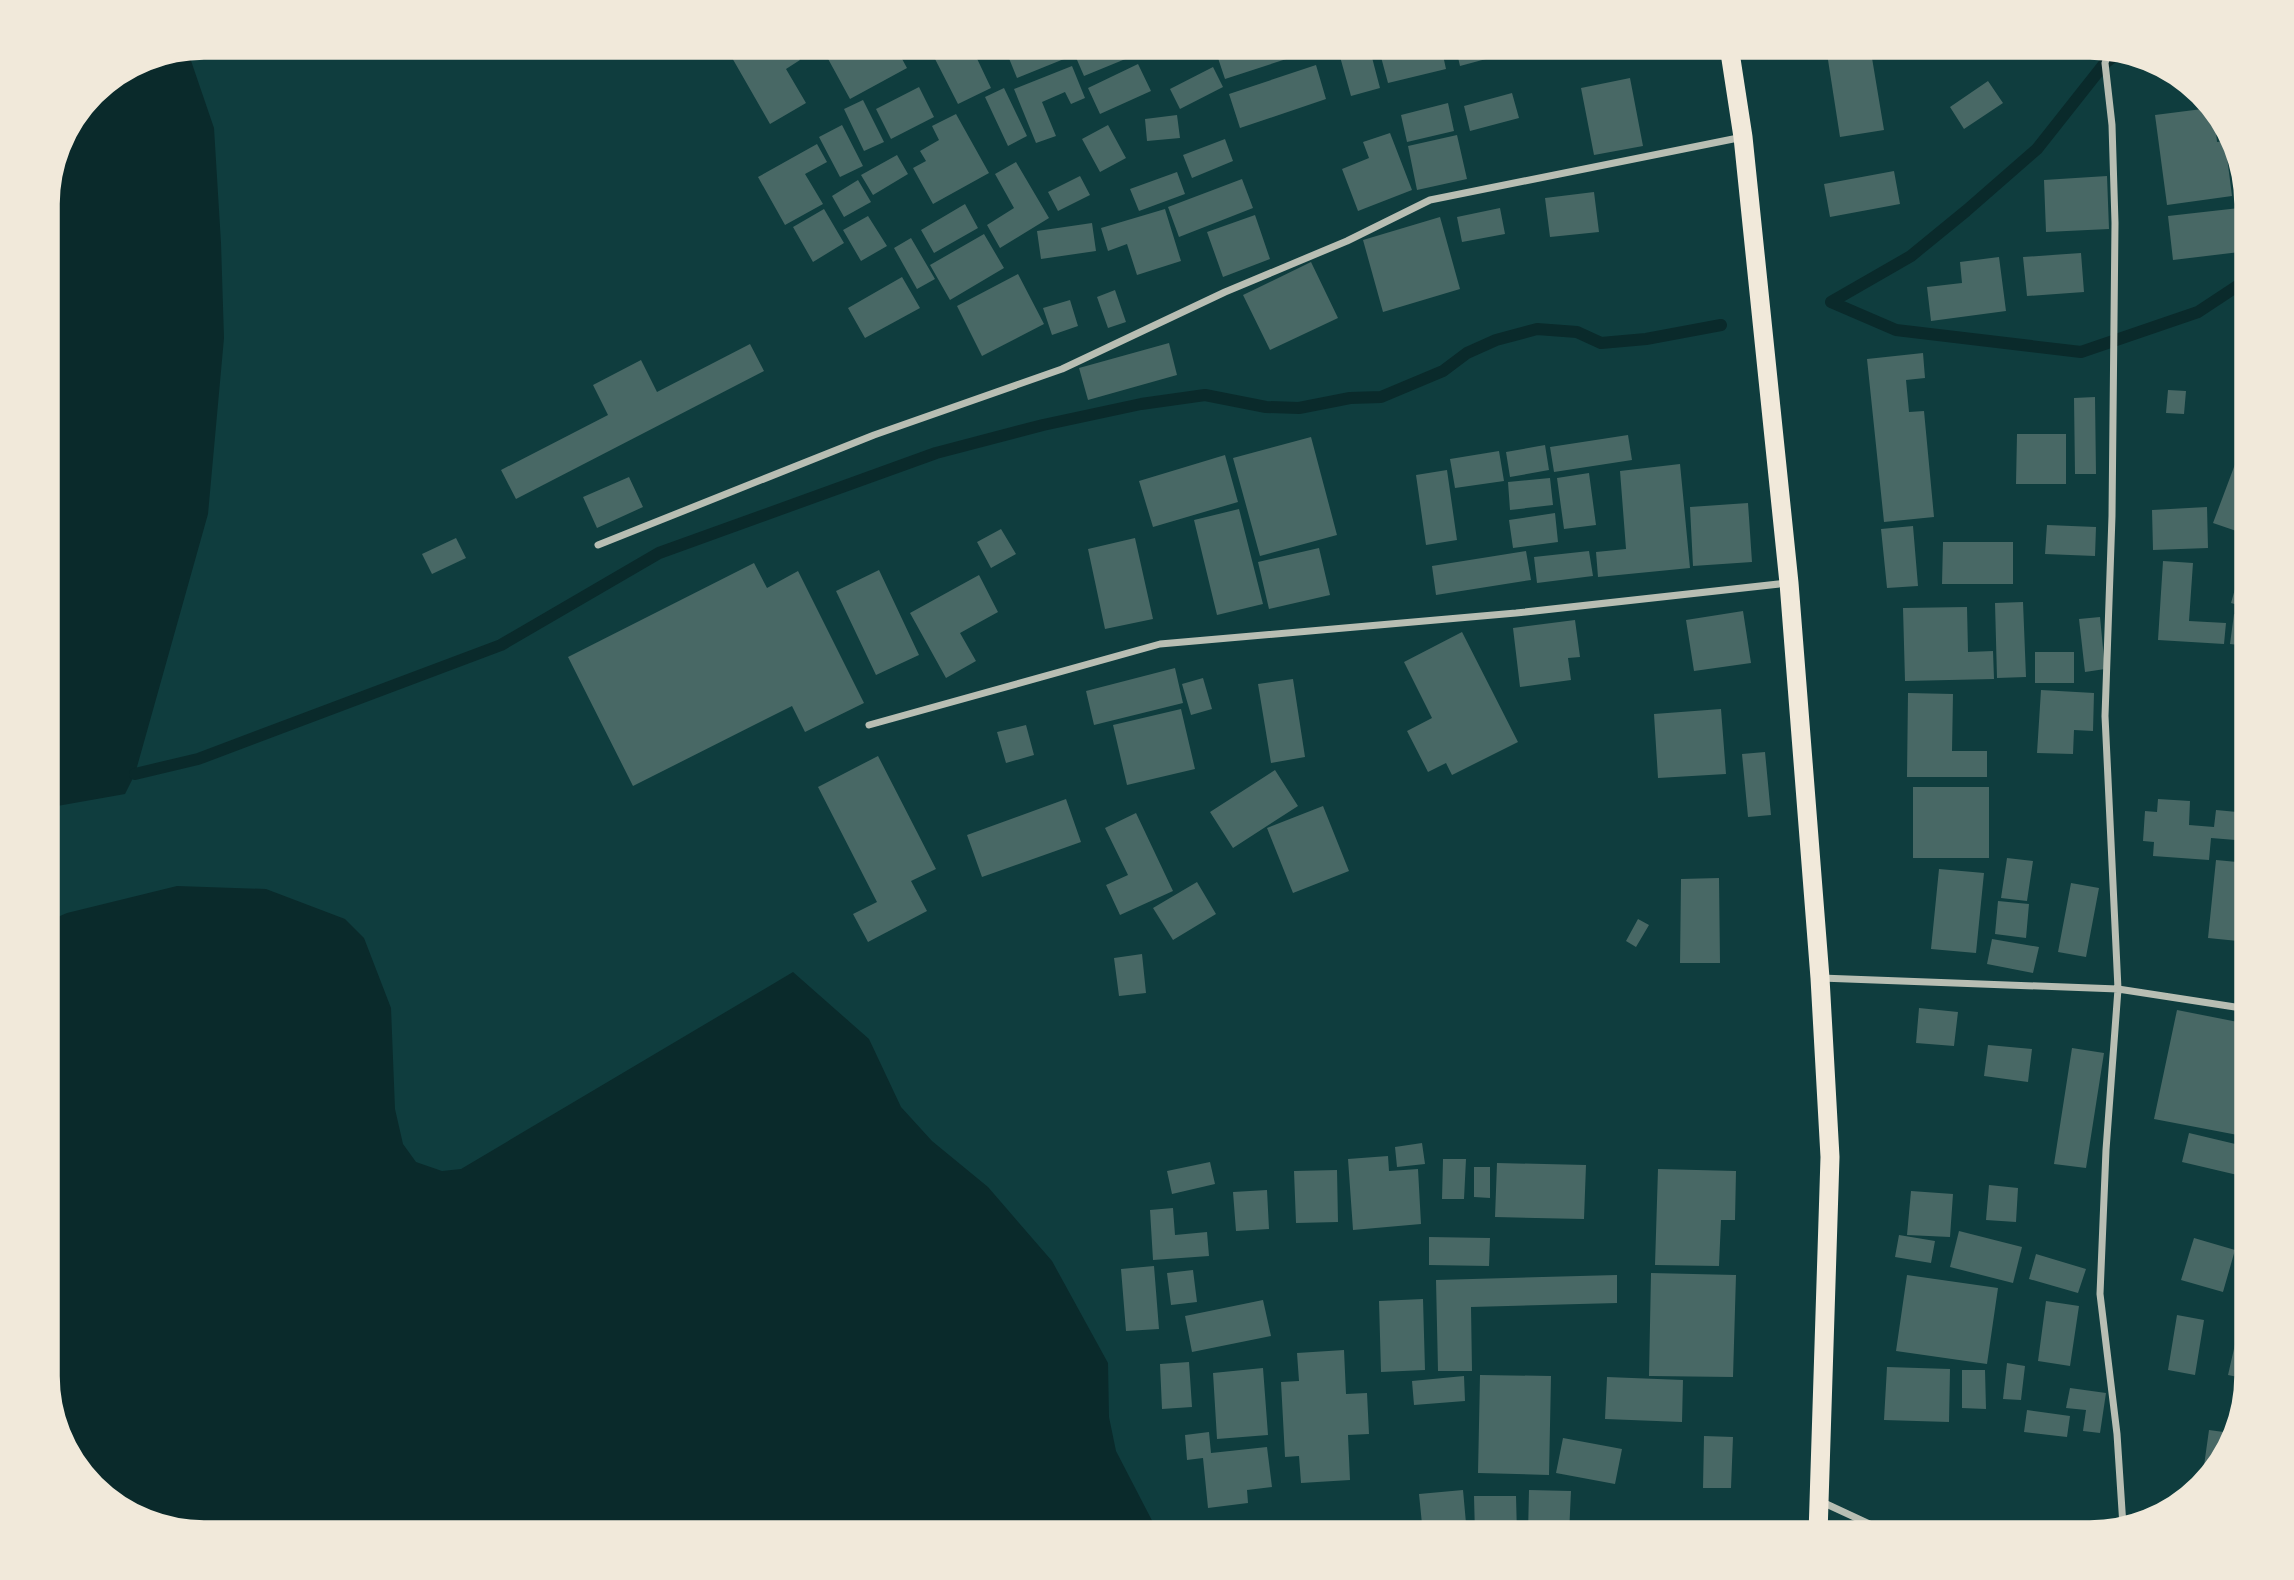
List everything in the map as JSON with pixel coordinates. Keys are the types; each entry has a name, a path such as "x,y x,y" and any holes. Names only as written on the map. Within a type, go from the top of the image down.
{"highway":[{"path":"1731,58 1743,137 1788,583 1820,978 1830,1157 1819,1522"}],"street":[{"path":"2106,59 2112,125 2115,223 2112,516 2105,716 2118,989 2106,1150 2100,1294 2118,1434 2123,1518"},
{"path":"597,545 874,435 1062,369 1225,292 1430,201 1743,137"},
{"path":"869,725 1160,644 1516,613 1788,583"},
{"path":"1820,978 2118,989 2236,1007"},
{"path":"1820,1501 1864,1522"}],"water":[{"path":"190,59 214,128 224,338 208,514 135,774 125,794 58,806 58,195 69,148 82,123 94,108 115,88 139,73 166,63"},
{"path":"177,886 266,889 345,919 364,938 391,1008 395,1109 403,1144 416,1162 442,1171 461,1169 793,972 869,1039 901,1107 932,1141 988,1187 1052,1261 1108,1363 1109,1417 1116,1451 1153,1522 204,1522 166,1517 139,1507 108,1486 88,1465 69,1432 59,1395 58,917"}],"building":[{"path":"732,58 799,58 800,60 786,69 806,103 770,124"},
{"path":"828,58 902,58 907,68 850,99"},
{"path":"977,58 991,88 958,104 935,59"},
{"path":"1009,58 1064,58 1064,59 1017,78"},
{"path":"1076,58 1128,58 1084,76"},
{"path":"1218,58 1290,58 1225,79"},
{"path":"1340,58 1372,58 1380,88 1351,96"},
{"path":"1381,58 1444,58 1446,69 1388,83"},
{"path":"1458,58 1490,58 1460,66"},
{"path":"1828,58 1872,58 1884,130 1840,137"},
{"path":"1138,64 1151,91 1100,114 1088,88"},
{"path":"1316,65 1326,99 1240,128 1229,94"},
{"path":"1072,66 1085,98 1071,104 1065,92 1042,102 1056,136 1036,143 1014,89"},
{"path":"1213,67 1223,87 1180,109 1170,89"},
{"path":"1630,78 1643,146 1594,155 1581,88"},
{"path":"1988,81 2003,103 1964,129 1950,107"},
{"path":"919,87 934,117 891,139 876,109"},
{"path":"1004,88 1027,136 1008,146 985,97"},
{"path":"1512,93 1519,118 1470,131 1464,106"},
{"path":"863,100 884,142 864,151 844,109"},
{"path":"1448,103 1454,131 1407,142 1401,115"},
{"path":"2201,109 2216,130 2217,142 2222,141 2225,148 2232,196 2167,205 2155,115"},
{"path":"956,114 989,173 933,204 913,168 926,161 920,151 939,140 932,126"},
{"path":"1177,115 1180,138 1147,141 1145,119"},
{"path":"842,125 863,166 840,177 819,137"},
{"path":"1108,125 1126,158 1100,172 1082,139"},
{"path":"1390,133 1412,190 1358,211 1342,169 1369,158 1363,142"},
{"path":"1457,135 1467,179 1417,190 1408,146"},
{"path":"1225,139 1233,161 1192,178 1183,155"},
{"path":"817,144 827,162 805,174 823,204 785,225 758,177"},
{"path":"897,155 908,174 873,195 861,175"},
{"path":"1016,162 1049,218 1000,248 987,225 1014,208 995,174"},
{"path":"1894,171 1900,204 1830,217 1824,184"},
{"path":"1177,172 1185,194 1139,211 1130,189"},
{"path":"1080,176 1090,195 1058,211 1048,192"},
{"path":"2107,176 2109,229 2046,232 2044,180"},
{"path":"1242,179 1253,208 1179,237 1168,207"},
{"path":"858,180 871,202 844,217 832,196"},
{"path":"1594,192 1599,232 1550,237 1545,198"},
{"path":"965,204 978,228 934,253 921,230"},
{"path":"1500,208 1505,234 1462,242 1457,217"},
{"path":"2236,208 2236,252 2173,260 2168,216"},
{"path":"824,209 844,243 813,262 793,227"},
{"path":"1165,209 1181,261 1137,275 1127,244 1108,251 1101,228"},
{"path":"1255,215 1270,259 1223,277 1207,232"},
{"path":"868,216 887,246 861,261 843,230"},
{"path":"1440,217 1460,289 1383,312 1363,240"},
{"path":"1092,223 1096,251 1041,259 1037,231"},
{"path":"984,234 1004,268 950,300 930,265"},
{"path":"911,238 935,279 917,289 894,248"},
{"path":"2081,253 2084,292 2027,296 2023,257"},
{"path":"1999,257 2006,311 1931,321 1927,287 1962,283 1960,262"},
{"path":"1311,262 1338,318 1270,350 1243,295"},
{"path":"1018,274 1044,324 982,356 957,306"},
{"path":"902,277 920,308 865,338 848,308"},
{"path":"1115,290 1126,322 1108,328 1097,297"},
{"path":"1070,300 1078,326 1052,335 1043,308"},
{"path":"1169,343 1177,375 1088,400 1079,368"},
{"path":"750,344 764,371 516,499 501,470 608,415 593,385 641,360 657,392"},
{"path":"1923,353 1925,378 1906,380 1909,412 1924,411 1934,517 1884,522 1867,359"},
{"path":"2168,390 2186,391 2184,414 2166,413"},
{"path":"2095,397 2096,474 2075,474 2074,398"},
{"path":"2017,434 2066,434 2066,484 2016,484"},
{"path":"1628,435 1632,460 1554,472 1550,447"},
{"path":"1311,437 1337,535 1260,556 1233,458"},
{"path":"1545,445 1549,470 1510,477 1506,452"},
{"path":"1499,451 1504,481 1455,488 1450,459"},
{"path":"1225,455 1238,502 1153,527 1139,481"},
{"path":"2236,462 2236,531 2213,523"},
{"path":"1680,464 1690,568 1598,577 1596,552 1626,549 1620,471"},
{"path":"1447,470 1457,540 1426,545 1416,475"},
{"path":"1589,473 1596,525 1564,529 1557,478"},
{"path":"629,477 643,507 597,528 583,497"},
{"path":"1550,478 1553,505 1510,510 1508,482"},
{"path":"1748,503 1752,562 1693,566 1690,507"},
{"path":"2207,507 2208,548 2153,550 2152,510"},
{"path":"1239,509 1263,604 1217,615 1194,520"},
{"path":"1555,513 1558,542 1513,548 1509,520"},
{"path":"2047,525 2096,527 2095,556 2045,554"},
{"path":"1913,526 1918,586 1887,588 1881,529"},
{"path":"1001,529 1016,554 991,568 977,542"},
{"path":"456,538 466,558 432,574 422,554"},
{"path":"1135,538 1153,619 1105,629 1088,549"},
{"path":"1943,542 2013,542 2013,584 1942,584"},
{"path":"1319,548 1330,595 1269,609 1258,562"},
{"path":"1526,551 1531,580 1436,595 1432,566"},
{"path":"1589,551 1593,576 1537,583 1534,557"},
{"path":"2163,561 2193,563 2189,621 2226,623 2224,644 2158,640"},
{"path":"754,563 767,588 798,571 864,703 805,732 792,706 633,786 568,657"},
{"path":"879,570 919,655 876,675 836,591"},
{"path":"979,575 998,612 960,633 976,661 946,678 910,613"},
{"path":"2236,586 2236,604 2231,603"},
{"path":"2023,602 2026,677 1997,678 1995,603"},
{"path":"1967,607 1968,652 1993,651 1994,679 1905,681 1903,608"},
{"path":"1743,611 1751,663 1694,671 1686,620"},
{"path":"2234,614 2236,614 2236,645 2230,644"},
{"path":"2100,617 2105,669 2085,672 2079,619"},
{"path":"1575,620 1580,657 1568,658 1571,680 1520,687 1513,628"},
{"path":"1462,632 1518,742 1452,775 1446,763 1428,772 1407,731 1432,718 1404,662"},
{"path":"2035,652 2074,652 2074,683 2035,683"},
{"path":"1175,668 1183,703 1094,725 1086,691"},
{"path":"1203,678 1212,709 1191,715 1182,684"},
{"path":"1293,679 1305,757 1271,763 1258,684"},
{"path":"2041,690 2094,693 2093,731 2074,730 2073,754 2037,753"},
{"path":"1908,693 1953,694 1952,751 1987,751 1987,777 1907,777"},
{"path":"1181,709 1195,769 1127,785 1113,725"},
{"path":"1721,709 1726,774 1658,778 1654,714"},
{"path":"1026,725 1034,755 1006,763 997,732"},
{"path":"1765,752 1771,815 1748,817 1742,754"},
{"path":"878,756 936,869 911,881 927,911 868,942 853,914 877,902 818,787"},
{"path":"1275,770 1298,806 1233,848 1210,812"},
{"path":"1913,787 1989,787 1989,858 1913,858"},
{"path":"1066,799 1081,842 982,877 967,835"},
{"path":"2158,799 2190,801 2189,825 2214,827 2216,810 2236,812 2236,840 2211,838 2209,860 2153,856 2154,842 2143,841 2145,811 2157,812"},
{"path":"1323,806 1349,871 1293,893 1267,828"},
{"path":"1136,813 1173,891 1120,915 1106,885 1128,875 1105,828"},
{"path":"2007,858 2033,861 2027,901 2001,898"},
{"path":"2216,860 2236,862 2236,941 2208,938"},
{"path":"1939,869 1984,873 1976,953 1931,949"},
{"path":"1719,878 1720,963 1680,963 1681,879"},
{"path":"1197,882 1216,914 1173,940 1153,908"},
{"path":"2071,883 2099,888 2086,957 2058,952"},
{"path":"1998,901 2029,904 2026,938 1995,934"},
{"path":"1638,919 1649,925 1636,947 1626,941"},
{"path":"1992,939 2039,947 2033,973 1987,964"},
{"path":"1142,954 1146,993 1119,996 1114,958"},
{"path":"1919,1008 1958,1012 1954,1046 1916,1043"},
{"path":"2177,1010 2236,1022 2236,1135 2154,1119"},
{"path":"1988,1045 2032,1049 2028,1082 1984,1076"},
{"path":"2072,1048 2104,1053 2086,1168 2054,1164"},
{"path":"2189,1133 2236,1144 2236,1175 2182,1162"},
{"path":"1422,1143 1425,1164 1397,1167 1395,1147"},
{"path":"1388,1156 1389,1171 1418,1169 1421,1224 1353,1230 1348,1159"},
{"path":"1443,1159 1466,1159 1464,1199 1442,1199"},
{"path":"1210,1162 1215,1184 1172,1194 1167,1171"},
{"path":"1497,1163 1586,1165 1584,1219 1495,1217"},
{"path":"1474,1167 1490,1167 1490,1198 1474,1197"},
{"path":"1658,1169 1736,1171 1735,1220 1721,1220 1719,1266 1655,1265"},
{"path":"1337,1170 1338,1222 1296,1223 1294,1171"},
{"path":"1989,1185 2018,1188 2016,1222 1986,1220"},
{"path":"1267,1190 1269,1229 1236,1231 1233,1192"},
{"path":"1911,1191 1953,1194 1950,1237 1907,1235"},
{"path":"1173,1208 1175,1235 1207,1232 1209,1256 1153,1260 1150,1210"},
{"path":"1959,1231 2022,1247 2013,1283 1950,1267"},
{"path":"1899,1235 1935,1241 1931,1263 1895,1257"},
{"path":"1429,1237 1490,1238 1489,1266 1429,1265"},
{"path":"2194,1238 2235,1250 2223,1292 2181,1280"},
{"path":"2036,1254 2086,1269 2078,1293 2029,1279"},
{"path":"1154,1266 1159,1329 1126,1331 1121,1269"},
{"path":"1193,1270 1197,1302 1171,1305 1167,1273"},
{"path":"1651,1273 1736,1275 1733,1377 1649,1376"},
{"path":"1617,1275 1617,1303 1471,1307 1472,1371 1438,1371 1436,1280"},
{"path":"1907,1275 1998,1288 1987,1364 1896,1351"},
{"path":"1423,1299 1425,1370 1381,1372 1379,1301"},
{"path":"1263,1300 1271,1336 1192,1352 1185,1316"},
{"path":"2046,1301 2079,1306 2070,1366 2038,1361"},
{"path":"2177,1315 2204,1320 2195,1375 2168,1370"},
{"path":"2236,1340 2236,1377 2228,1375"},
{"path":"1344,1350 1346,1394 1367,1393 1369,1434 1348,1435 1350,1480 1301,1483 1299,1456 1285,1457 1281,1382 1299,1381 1297,1353"},
{"path":"1189,1362 1192,1407 1162,1409 1160,1364"},
{"path":"2007,1363 2025,1366 2021,1400 2003,1399"},
{"path":"1887,1367 1950,1369 1949,1422 1884,1420"},
{"path":"1263,1368 1268,1435 1217,1439 1213,1373"},
{"path":"1962,1370 1985,1370 1986,1409 1962,1408"},
{"path":"1480,1375 1551,1376 1549,1475 1478,1473"},
{"path":"1464,1376 1465,1401 1414,1405 1412,1381"},
{"path":"1607,1377 1683,1380 1682,1422 1605,1419"},
{"path":"2070,1388 2106,1393 2100,1433 2083,1431 2086,1410 2066,1408"},
{"path":"2027,1410 2070,1416 2067,1437 2024,1432"},
{"path":"2209,1430 2224,1432 2212,1457 2204,1467"},
{"path":"1209,1432 1211,1453 1267,1447 1272,1487 1247,1490 1248,1503 1208,1508 1203,1458 1187,1460 1185,1435"},
{"path":"1704,1436 1733,1437 1731,1488 1703,1488"},
{"path":"1563,1438 1622,1449 1615,1484 1556,1473"},
{"path":"1463,1490 1466,1522 1422,1522 1419,1494"},
{"path":"1529,1490 1571,1491 1570,1522 1528,1522"},
{"path":"1474,1496 1516,1496 1517,1522 1475,1522"}],"waterway":[{"path":"1831,302 1911,256 1966,211 2037,149 2110,59"},
{"path":"1831,302 1896,330 2081,352 2198,312 2236,287"},
{"path":"135,774 198,759 501,645 659,553 936,453 1043,425 1141,404 1205,395 1266,407 1299,408 1350,398 1381,397 1443,371 1467,353 1496,340 1537,329 1577,332 1601,343 1646,339 1721,325"}]}
